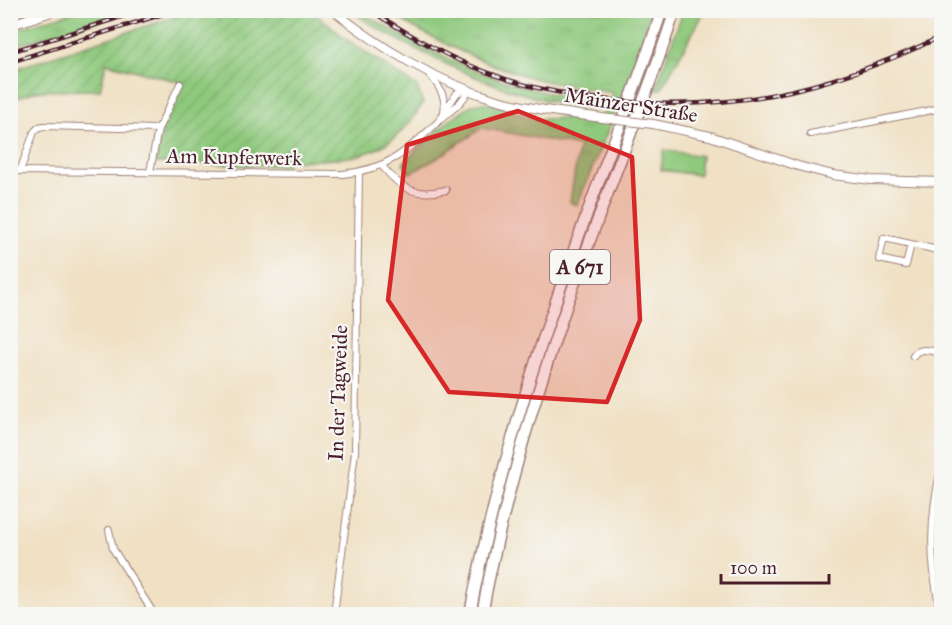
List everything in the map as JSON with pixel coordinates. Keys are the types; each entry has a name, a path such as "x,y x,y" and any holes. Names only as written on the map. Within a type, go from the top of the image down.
{"highway":[{"name":"A 671","path":"470,615 493,506 526,391 565,273 662,10"},
{"name":"A 671","path":"482,615 506,507 547,366 584,257 657,65 675,10"}],"main road":[{"path":"15,10 39,10"},
{"path":"10,25 56,10"},
{"name":"Mainzer Straße","path":"333,10 367,36 423,68 494,99 531,108 653,124 710,136 798,166 833,175 871,180 942,182"}],"street":[{"path":"423,68 441,88 445,111"},
{"path":"150,172 158,129 180,84"},
{"name":"Am Kupferwerk","path":"440,120 457,93 469,89"},
{"name":"Am Kupferwerk","path":"10,171 343,174 359,172 382,166 415,144 460,103 469,89"},
{"path":"810,134 942,108"},
{"path":"20,171 34,132 39,127 158,129"},
{"path":"382,166 398,183 411,191 419,193 446,190"},
{"name":"In der Tagweide","path":"334,615 355,452 359,172"},
{"path":"911,244 906,265 879,259 884,238 911,244 942,251"},
{"path":"913,356 922,350 942,354"},
{"path":"941,615 935,582 931,526 933,500 942,465"},
{"path":"109,530 116,555 154,615"}],"highlighted area":[{"path":"518,111 632,157 640,320 607,402 449,392 388,300 407,145"}],"green space":[{"path":"311,10 346,39 417,87 423,103 396,137 381,147 348,157 288,161 287,166 155,163 163,129 184,83 106,63 100,90 36,91 11,100 11,70 192,11"},
{"path":"76,11 131,11 11,47 11,31"},
{"path":"351,11 360,11 420,45 479,72 573,99 608,104 613,93 545,81 483,61 443,43 386,11 651,11 627,84 577,205 570,202 579,146 482,128 436,159 410,173 403,163 451,119 479,103 494,105 540,120 569,118 599,125 605,110 533,97 489,82 403,43"},
{"path":"683,11 705,11 661,89 655,90"},
{"path":"664,150 701,156 699,175 661,170"}],"railway":[{"path":"10,52 143,10"},
{"path":"10,62 176,10"},
{"path":"370,10 433,48 500,77 558,92 640,103 685,104 772,95 857,72 942,36"}]}
